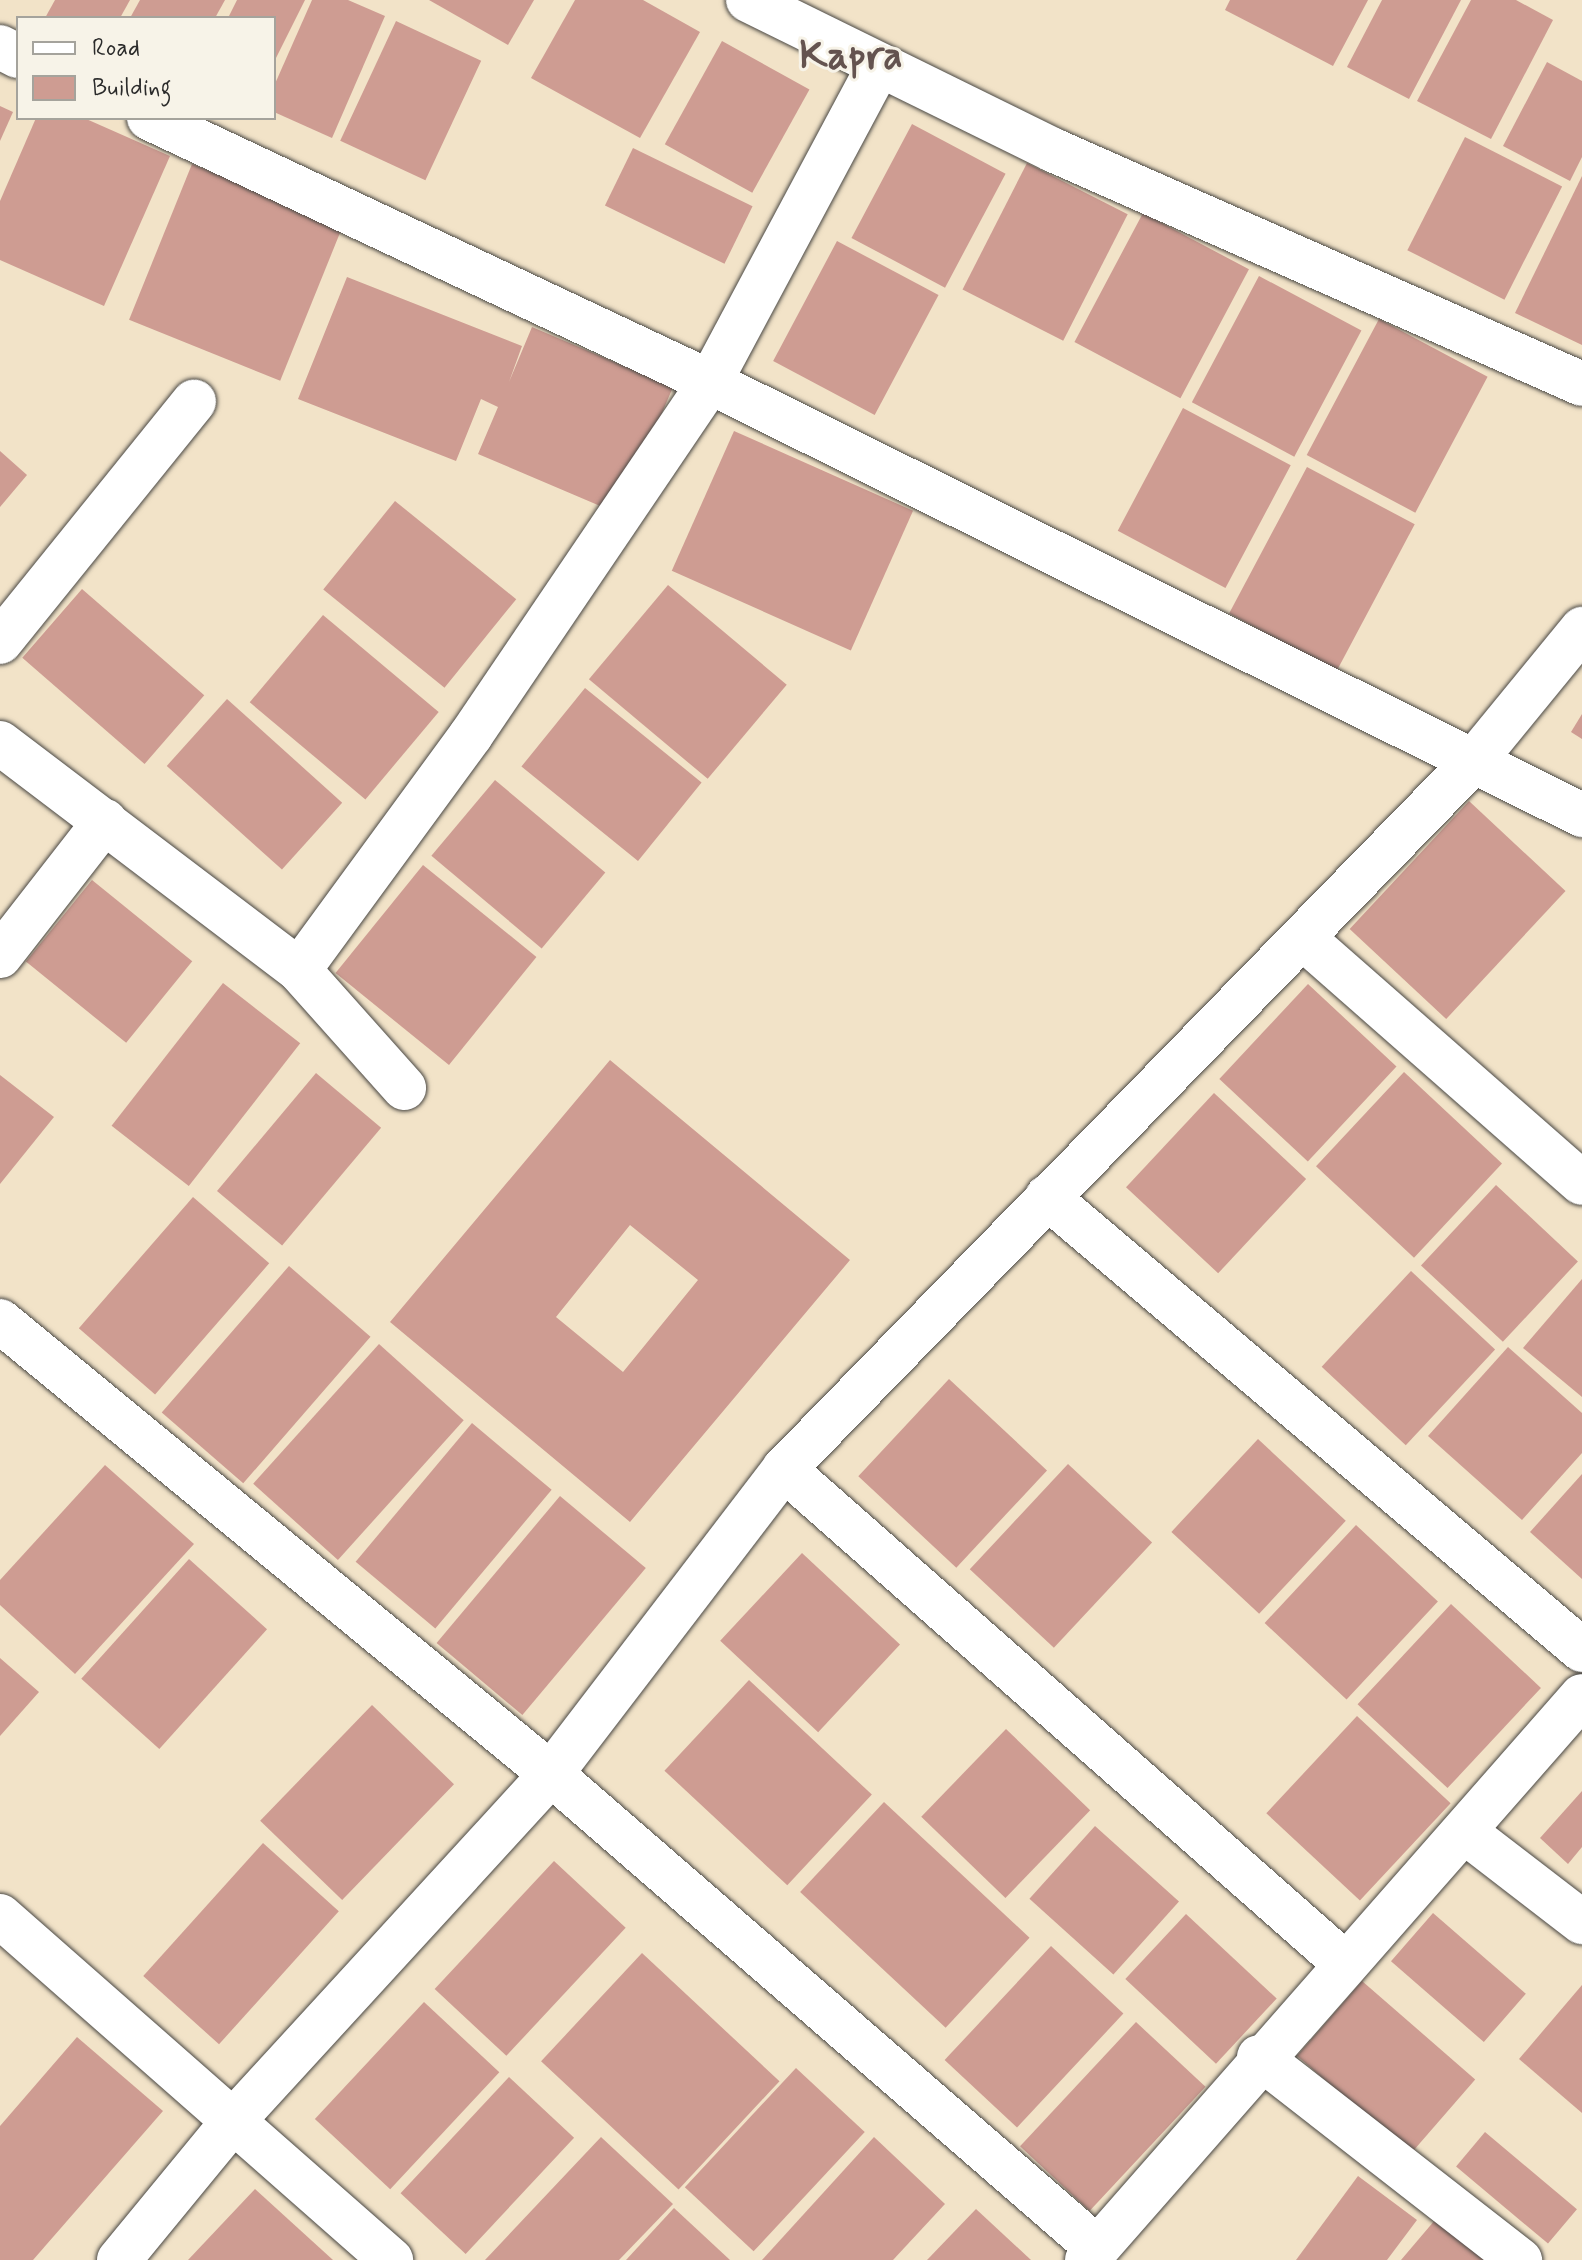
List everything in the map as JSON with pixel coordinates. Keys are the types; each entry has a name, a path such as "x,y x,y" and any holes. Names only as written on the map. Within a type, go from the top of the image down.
{"street":[{"path":"748,0 1053,150 1582,384"},
{"path":"299,970 471,735 710,382 879,65"},
{"path":"153,120 710,382 1582,815"},
{"path":"0,642 194,402"},
{"path":"119,2260 235,2119 551,1774 784,1469 1474,761 1582,629"},
{"path":"0,743 299,970 404,1088"},
{"path":"0,956 105,821"},
{"path":"1303,938 1582,1183"},
{"path":"1047,1197 1582,1650"},
{"path":"0,1321 551,1774 1091,2254 1342,1961 1465,1832 1582,1696"},
{"path":"784,1469 1342,1961"},
{"path":"1465,1832 1582,1922"},
{"path":"0,1916 235,2119 391,2260"},
{"path":"1259,2057 1520,2260"}],"building":[{"path":"55,0 130,0 121,16 46,16"},
{"path":"140,0 225,0 216,16 131,16"},
{"path":"237,0 305,0 276,58 276,16 229,16"},
{"path":"312,0 348,0 385,16 332,138 276,113 276,81"},
{"path":"429,0 534,0 508,45"},
{"path":"575,0 643,0 700,32 640,138 531,78"},
{"path":"1230,0 1368,0 1333,66 1225,10"},
{"path":"1382,0 1461,0 1409,99 1347,67"},
{"path":"1471,0 1516,0 1553,20 1491,139 1417,101"},
{"path":"396,21 481,61 425,180 340,141"},
{"path":"722,41 809,89 752,193 665,144"},
{"path":"1547,62 1582,81 1582,157 1570,181 1503,146"},
{"path":"0,106 13,112 0,141"},
{"path":"35,120 89,120 170,156 104,306 0,260 0,201"},
{"path":"912,124 1006,174 945,288 851,238"},
{"path":"1465,137 1562,186 1504,300 1407,250"},
{"path":"633,148 753,206 724,264 605,206"},
{"path":"1027,163 1128,214 1063,341 963,290"},
{"path":"192,164 343,225 280,381 129,320"},
{"path":"1582,176 1582,345 1515,313"},
{"path":"1143,213 1249,269 1180,398 1074,342"},
{"path":"837,241 939,295 875,415 773,361"},
{"path":"1259,276 1361,330 1294,457 1192,402"},
{"path":"347,277 522,346 509,382 532,327 673,387 619,514 478,454 498,407 481,399 456,461 298,399"},
{"path":"1379,319 1488,377 1415,513 1307,455"},
{"path":"1183,408 1291,465 1225,588 1118,531"},
{"path":"734,431 913,511 851,650 672,571"},
{"path":"0,451 27,475 0,507"},
{"path":"1307,467 1415,524 1337,671 1229,614"},
{"path":"395,501 516,599 444,688 323,590"},
{"path":"668,585 787,685 708,779 589,679"},
{"path":"82,589 204,695 145,764 22,658"},
{"path":"323,615 439,712 365,799 250,702"},
{"path":"585,688 702,782 638,861 521,766"},
{"path":"227,699 342,803 282,870 167,766"},
{"path":"1582,714 1582,739 1571,732"},
{"path":"495,780 605,873 542,948 431,856"},
{"path":"1469,801 1566,891 1446,1019 1350,929"},
{"path":"423,865 536,957 449,1065 336,973"},
{"path":"92,880 192,961 126,1043 26,962"},
{"path":"223,983 300,1043 189,1186 112,1126"},
{"path":"1308,984 1396,1067 1308,1162 1219,1079"},
{"path":"610,1060 850,1260 630,1522 390,1322","holes":["630,1225 698,1280 623,1372 556,1317"]},
{"path":"1404,1072 1502,1163 1414,1258 1316,1166"},
{"path":"316,1073 381,1128 282,1246 217,1191"},
{"path":"0,1075 54,1117 0,1184"},
{"path":"1214,1093 1306,1179 1218,1273 1126,1187"},
{"path":"1496,1185 1578,1261 1503,1342 1421,1265"},
{"path":"193,1197 269,1263 155,1395 79,1328"},
{"path":"289,1266 371,1337 243,1483 162,1412"},
{"path":"1411,1271 1495,1349 1406,1445 1322,1367"},
{"path":"1582,1279 1582,1397 1523,1348"},
{"path":"379,1344 464,1420 338,1560 253,1484"},
{"path":"1508,1347 1582,1413 1582,1453 1522,1520 1428,1436"},
{"path":"949,1379 1047,1470 956,1568 858,1476"},
{"path":"472,1423 552,1490 435,1629 356,1562"},
{"path":"1258,1439 1346,1521 1259,1614 1171,1532"},
{"path":"1068,1464 1152,1542 1054,1648 970,1569"},
{"path":"105,1465 194,1544 75,1674 0,1605 0,1580"},
{"path":"1582,1474 1582,1579 1530,1532"},
{"path":"560,1496 646,1568 522,1715 437,1643"},
{"path":"1356,1525 1438,1601 1347,1699 1265,1623"},
{"path":"802,1553 900,1644 818,1732 720,1641"},
{"path":"189,1559 267,1629 159,1749 81,1679"},
{"path":"1451,1604 1541,1688 1448,1788 1358,1704"},
{"path":"0,1658 39,1692 0,1736"},
{"path":"749,1680 872,1795 787,1885 664,1771"},
{"path":"372,1705 454,1784 342,1900 260,1821"},
{"path":"1357,1716 1451,1803 1360,1901 1266,1813"},
{"path":"1006,1729 1090,1810 1005,1898 921,1817"},
{"path":"1582,1791 1582,1847 1568,1864 1540,1838"},
{"path":"884,1802 1030,1938 946,2028 800,1892"},
{"path":"1095,1826 1179,1902 1113,1974 1029,1899"},
{"path":"263,1843 339,1911 219,2044 143,1976"},
{"path":"554,1861 626,1928 506,2056 435,1989"},
{"path":"1433,1913 1526,1994 1484,2042 1391,1961"},
{"path":"1186,1914 1277,1999 1216,2064 1125,1979"},
{"path":"1051,1946 1123,2014 1017,2128 945,2060"},
{"path":"642,1953 779,2081 679,2189 541,2061"},
{"path":"1362,1981 1475,2079 1410,2154 1297,2056"},
{"path":"1582,1985 1582,2113 1519,2059"},
{"path":"424,2002 499,2072 390,2189 315,2119"},
{"path":"1136,2022 1205,2087 1090,2211 1020,2146"},
{"path":"77,2037 163,2111 33,2260 0,2260 0,2126"},
{"path":"796,2068 865,2132 754,2251 685,2187"},
{"path":"509,2077 574,2138 466,2254 401,2193"},
{"path":"1485,2132 1577,2209 1548,2244 1456,2166"},
{"path":"601,2137 673,2204 619,2260 485,2260"},
{"path":"874,2137 945,2204 893,2260 762,2260"},
{"path":"1358,2176 1417,2220 1387,2260 1296,2260"},
{"path":"255,2189 333,2260 188,2260"},
{"path":"674,2208 730,2260 626,2260"},
{"path":"976,2209 1031,2260 927,2260"},
{"path":"1435,2220 1484,2260 1401,2260"}],"district":[{"name":"Kapra","path":"851,57"}]}
